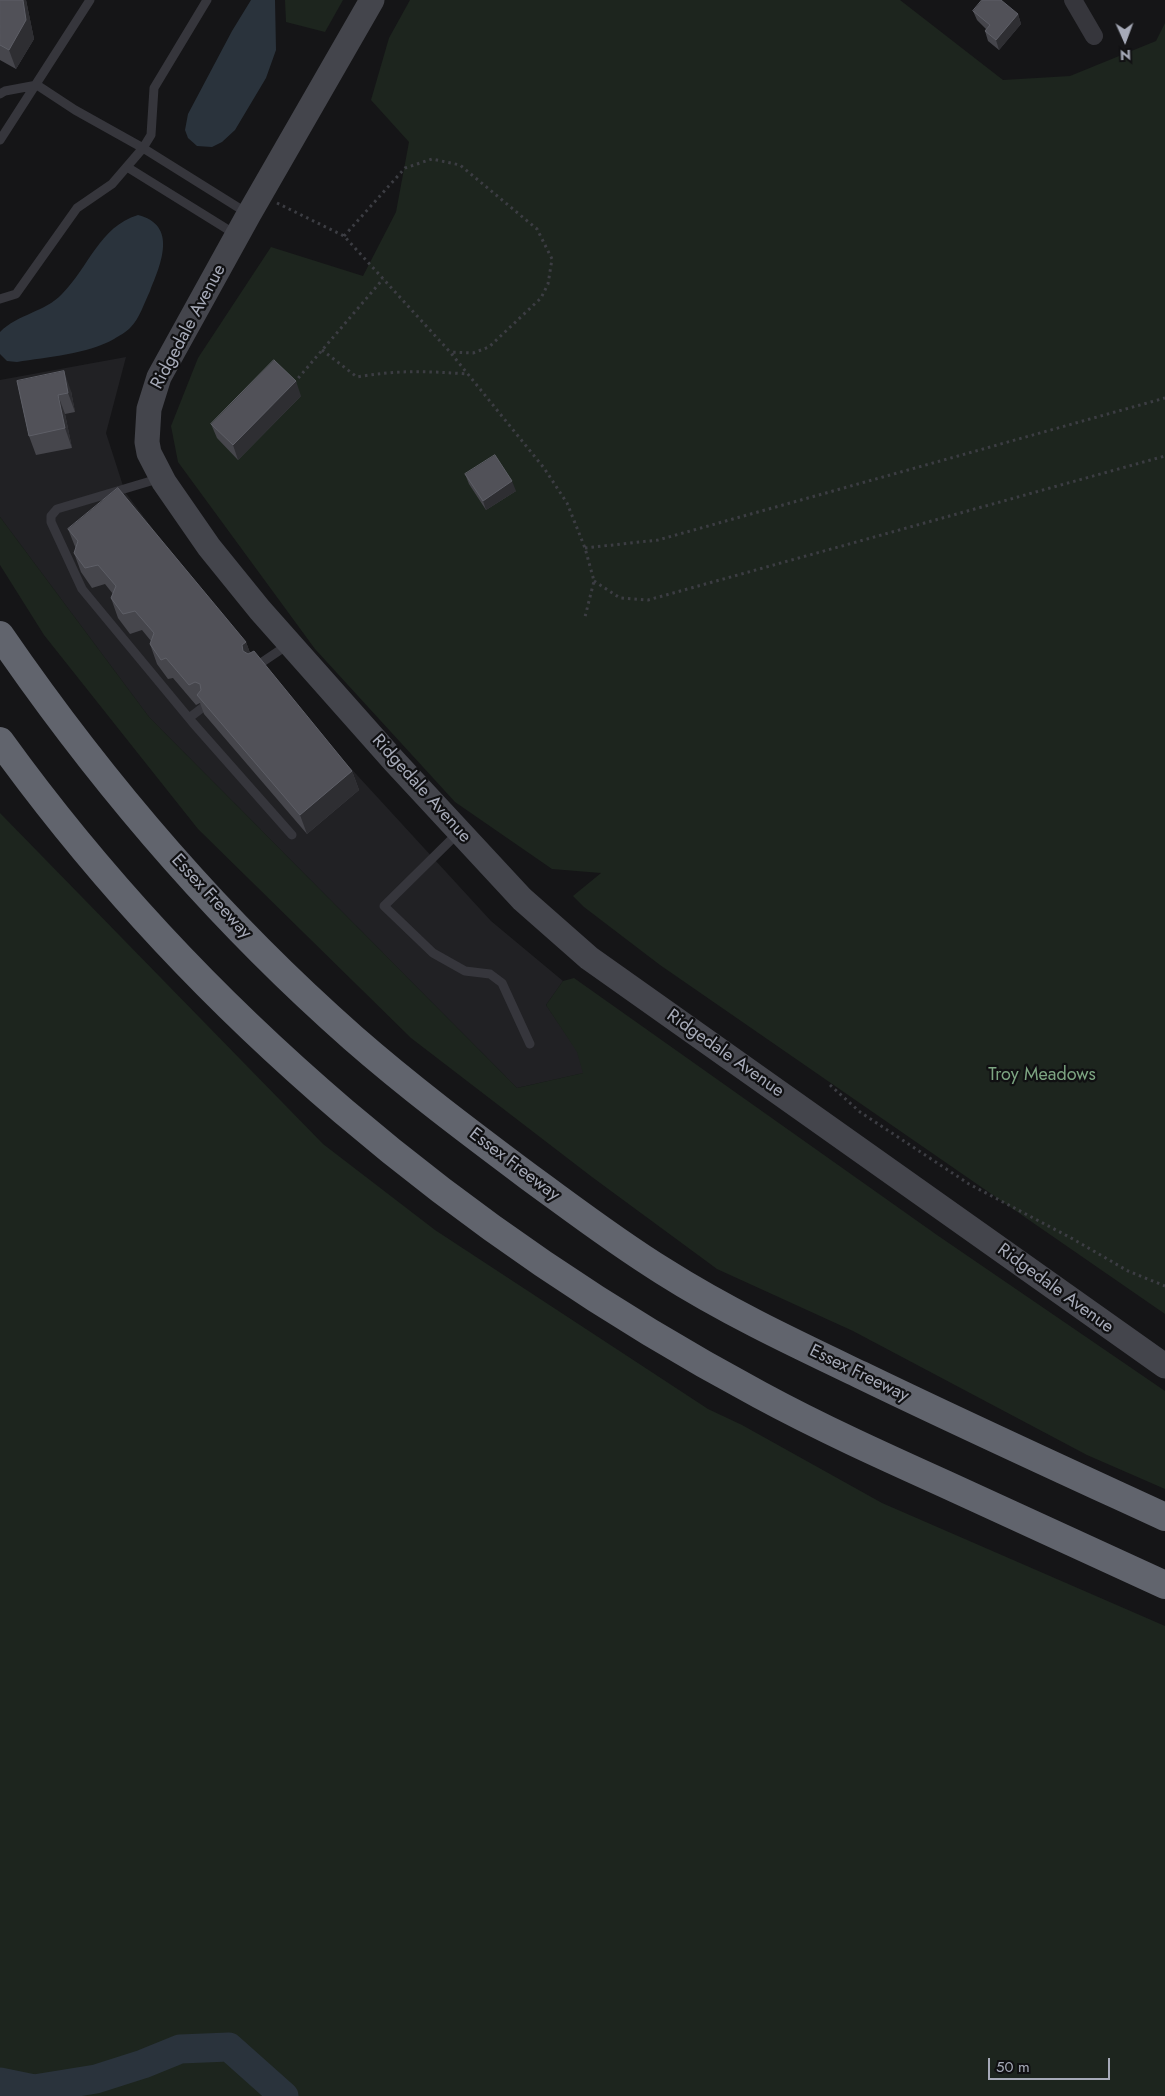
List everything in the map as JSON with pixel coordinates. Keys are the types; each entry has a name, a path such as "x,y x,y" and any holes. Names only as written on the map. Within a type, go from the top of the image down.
{"highway":[{"name":"Essex Freeway","path":"0,635 91,759 155,836 215,903 282,972 351,1036 410,1086 490,1148 607,1234 663,1272 712,1300 791,1341 928,1407 1165,1517"},
{"path":"0,742 73,835 131,903 248,1024 349,1115 419,1173 496,1232 579,1289 655,1336 762,1396 879,1454 1165,1586"}],"main road":[{"name":"Ridgedale Avenue","path":"372,0 255,204 159,377 149,409 147,442 155,468 209,547 260,610 522,899 589,958 1165,1366"}],"street":[{"path":"1073,0 1094,36"}],"lane":[{"path":"0,140 90,0"},
{"path":"0,299 16,294 77,208 112,184 143,148 151,135 154,88 207,0"},
{"path":"0,94 5,90 37,85 76,110 143,148 255,204"},
{"path":"127,167 237,236"},
{"path":"161,478 57,509 51,516 51,522 82,589 189,718 292,835"},
{"path":"254,668 290,644"},
{"path":"189,718 202,708"},
{"path":"460,832 384,906 433,953 465,971 490,974 502,984 530,1044"}],"path":[{"path":"344,236 405,168 432,159 460,165 537,229 552,259 548,284 541,298 489,347 472,353 450,352"},
{"path":"255,204 344,236 450,352 544,468 567,503 585,548 594,581 585,617"},
{"path":"293,383 383,279"},
{"path":"322,350 357,377 389,372 424,371 468,374"},
{"path":"585,548 658,540 1165,398"},
{"path":"594,581 620,598 648,600 1165,456"},
{"path":"830,1085 860,1112 969,1184 1073,1239 1128,1271 1165,1286"}],"shaded area":[{"path":"251,0 275,0 276,50 266,78 235,130 222,142 212,147 197,146 188,138 185,130 188,114 232,31"},
{"path":"138,215 150,220 158,227 162,236 163,247 162,258 150,291 139,315 130,328 104,344 80,352 17,362 7,361 0,354 0,332 15,321 55,300 71,283 104,238 113,229"},
{"path":"126,357 106,433 125,492 256,665 491,921 563,981 546,1005 578,1052 584,1073 517,1088 149,717 0,517 0,380"}],"green space":[{"path":"285,0 343,0 325,32 286,22"},
{"name":"Troy Meadows","path":"410,0 900,0 1003,80 1070,76 1156,41 1165,23 1165,1314 660,965 584,907 573,896 601,873 552,869 455,802 315,649 178,462 171,426 198,358 271,247 363,276 396,212 409,142 371,100 389,38"},
{"path":"0,517 149,717 517,1088 583,1073 577,1052 546,1005 563,981 574,978 937,1235 1165,1391 1165,1489 1087,1455 853,1331 717,1269 592,1177 411,1038 198,829 44,635 0,565"},
{"path":"0,813 323,1144 435,1230 708,1409 742,1425 882,1503 1165,1626 1165,2096 0,2096"}],"building":[{"path":"0,0 23,0 26,20 9,50 0,45"},
{"path":"982,0 1001,0 1018,14 996,40 985,31 990,25 973,11"},
{"path":"274,360 296,381 233,445 211,424"},
{"path":"64,371 68,393 58,395 65,428 29,436 17,381"},
{"path":"495,455 512,481 483,501 465,474"},
{"path":"118,488 246,642 242,645 243,651 248,654 254,651 352,771 300,815 197,695 201,690 200,684 195,682 189,685 166,658 161,660 150,644 154,633 135,611 123,614 111,598 116,586 98,565 85,568 74,553 78,541 68,529"}],"waterway":[{"path":"0,2082 34,2089 96,2079 143,2064 180,2049 229,2047 284,2096"}]}
